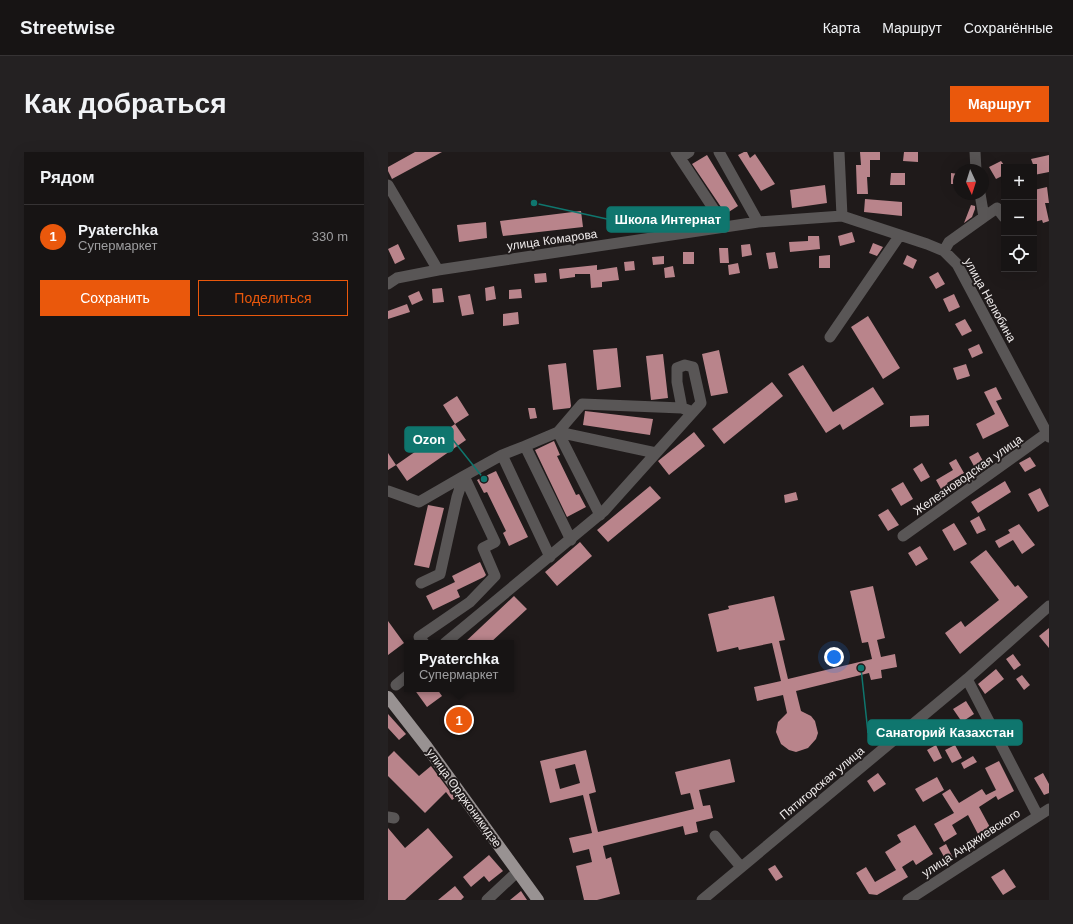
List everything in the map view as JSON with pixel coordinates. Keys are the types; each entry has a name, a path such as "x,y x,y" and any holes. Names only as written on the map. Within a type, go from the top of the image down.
{"main road":[{"name":"улица Орджоникидзе","path":"388,697 427,747 538,900"}],"street":[{"path":"719,152 758,222"},
{"path":"839,152 842,216"},
{"path":"975,152 976,164"},
{"path":"681,154 717,214"},
{"path":"388,185 438,270"},
{"path":"981,200 984,217"},
{"path":"944,251 949,242 997,208 1001,213"},
{"name":"улица Комарова","path":"388,284 398,278 438,270 758,222 842,216"},
{"name":"улица Нелюбина","path":"842,216 944,251 957,264 1048,435"},
{"path":"830,337 900,235"},
{"path":"449,640 600,515 701,403 693,367 685,364 677,368 677,382 682,408"},
{"path":"388,491 418,502 502,455 558,432 582,404 682,408 693,412"},
{"path":"558,432 656,453"},
{"path":"558,432 600,515"},
{"name":"Железноводская улица","path":"903,536 1048,435"},
{"path":"525,446 571,540"},
{"path":"502,455 550,557"},
{"path":"421,583 440,574 457,497 464,476"},
{"path":"422,640 419,637 470,602 495,576 483,548 495,542 464,476"},
{"name":"Пятигорская улица","path":"702,900 967,678 1049,606"},
{"path":"396,685 404,678"},
{"path":"967,678 1038,816"},
{"name":"улица Анджиевского","path":"908,900 1049,809"},
{"path":"715,836 741,867"},
{"path":"487,900 517,872"}],"building":[{"path":"415,152 442,152 392,179 388,171 388,167"},
{"path":"747,152 750,158 755,154 775,184 761,191 738,155"},
{"path":"860,152 880,152 880,160 870,160 870,177 867,177 868,194 857,194 856,165 861,165"},
{"path":"904,152 918,152 918,162 903,161"},
{"path":"707,155 738,206 724,215 723,210 692,164"},
{"path":"1049,155 1049,172 1037,174 1037,164 1033,164 1031,159"},
{"path":"1001,161 1003,164 1001,164 1001,176 996,179 989,167"},
{"path":"891,173 905,173 905,185 890,185"},
{"path":"951,173 953,173 953,184 951,184"},
{"path":"825,185 827,203 792,208 790,190"},
{"path":"1047,187 1049,203 1045,203 1049,221 1043,223 1042,220 1037,221 1037,189"},
{"path":"865,199 902,202 902,216 864,212"},
{"path":"971,205 975,206 972,217 964,223"},
{"path":"581,211 583,227 503,236 500,221"},
{"path":"486,222 487,238 459,242 457,225"},
{"path":"852,232 855,242 840,246 838,236"},
{"path":"808,236 819,236 820,249 790,252 789,242 808,241"},
{"path":"873,243 883,247 877,256 869,253"},
{"path":"398,244 405,259 395,264 388,249"},
{"path":"750,244 752,255 742,257 741,245"},
{"path":"719,248 728,248 729,263 720,263"},
{"path":"683,252 694,252 694,264 683,264"},
{"path":"775,252 778,268 769,269 766,253"},
{"path":"830,255 830,268 819,268 819,256"},
{"path":"907,255 917,260 913,269 903,264"},
{"path":"664,256 664,264 653,265 652,257"},
{"path":"634,261 635,270 625,271 624,262"},
{"path":"738,263 740,273 729,275 728,265"},
{"path":"597,265 597,270 617,267 619,280 602,282 602,287 591,288 590,274 575,274 575,277 560,279 559,269"},
{"path":"673,266 675,277 665,278 664,268"},
{"path":"938,272 945,284 936,289 929,277"},
{"path":"546,273 547,282 535,283 534,274"},
{"path":"494,286 496,299 486,301 485,288"},
{"path":"442,288 444,302 433,303 432,289"},
{"path":"521,289 522,298 509,299 509,290"},
{"path":"419,291 423,300 412,305 408,296"},
{"path":"470,294 474,314 462,316 458,296"},
{"path":"954,294 960,307 949,312 943,299"},
{"path":"407,304 410,312 388,319 388,311"},
{"path":"518,312 519,324 503,326 503,314"},
{"path":"868,316 900,368 883,379 851,327"},
{"path":"965,319 972,331 962,336 955,324"},
{"path":"979,344 983,353 972,358 968,349"},
{"path":"617,348 621,387 597,390 593,350"},
{"path":"719,350 728,393 711,396 702,354"},
{"path":"663,354 668,398 651,400 646,356"},
{"path":"566,363 571,406 570,408 553,410 548,365"},
{"path":"966,364 970,376 957,380 953,368"},
{"path":"803,365 833,412 873,387 884,404 843,430 840,424 826,433 788,374"},
{"path":"772,382 783,396 724,444 712,429"},
{"path":"996,387 1002,399 996,401 1009,426 983,439 976,424 995,414 984,392"},
{"path":"457,396 469,415 455,424 443,405"},
{"path":"528,408 535,408 537,418 530,419"},
{"path":"585,411 653,419 650,435 583,425"},
{"path":"929,415 929,426 910,427 910,416"},
{"path":"455,424 466,440 407,481 396,465"},
{"path":"694,432 705,446 669,475 658,461"},
{"path":"554,441 560,455 557,456 576,495 579,494 586,507 567,517 535,450"},
{"path":"978,452 983,461 974,466 969,457"},
{"path":"388,453 396,465 388,470"},
{"path":"1030,457 1036,466 1025,472 1019,463"},
{"path":"956,459 964,473 947,483 948,485 941,489 936,480 953,470 949,463"},
{"path":"922,463 930,477 921,482 913,469"},
{"path":"496,471 528,537 509,546 503,533 506,531 487,492 484,493 477,480"},
{"path":"1005,481 1011,492 978,513 971,502"},
{"path":"903,482 913,499 901,506 891,489"},
{"path":"650,486 661,498 608,542 597,530"},
{"path":"1040,488 1049,506 1038,512 1028,494"},
{"path":"796,492 798,500 785,503 784,495"},
{"path":"428,505 444,508 429,568 414,565"},
{"path":"888,509 899,525 888,531 878,515"},
{"path":"979,516 986,530 977,534 970,521"},
{"path":"954,523 967,544 954,551 942,530"},
{"path":"1019,524 1035,545 1022,554 1013,540 999,548 995,541 1010,533 1008,530"},
{"path":"580,542 592,556 557,586 545,572"},
{"path":"920,546 928,559 916,566 908,553"},
{"path":"986,550 1015,587 1018,585 1028,597 960,654 945,633 961,621 965,627 999,600 970,562"},
{"path":"480,562 486,575 457,590 460,597 433,610 426,596 455,582 452,576"},
{"path":"873,586 885,638 877,640 881,657 895,654 897,667 881,670 882,678 871,680 869,673 796,691 801,711 811,716 815,721 818,733 816,739 808,748 796,752 789,750 781,744 776,732 778,722 787,713 783,695 757,701 754,687 781,681 772,643 739,650 738,647 717,652 708,614 729,609 728,606 774,596 785,640 779,641 788,679 872,659 868,642 862,643 850,591"},
{"path":"514,596 527,609 493,640 467,640"},
{"path":"388,621 404,643 388,655"},
{"path":"1049,628 1049,648 1039,636"},
{"path":"1013,654 1021,665 1014,670 1006,659"},
{"path":"996,669 1004,679 985,694 978,684"},
{"path":"1022,675 1030,685 1024,690 1016,679"},
{"path":"416,692 439,692 442,696 427,707"},
{"path":"966,701 974,714 962,722 953,709"},
{"path":"388,714 406,734 399,740 388,728"},
{"path":"936,745 942,758 934,762 927,750"},
{"path":"955,745 962,758 952,763 945,750"},
{"path":"586,750 596,792 589,794 598,832 694,809 690,793 681,795 675,772 730,759 735,782 699,790 703,806 710,805 713,818 696,822 698,832 685,835 683,826 603,846 606,859 611,857 620,894 597,900 584,900 576,866 592,862 589,849 573,853 569,838 592,833 583,795 550,803 540,761","holes":["575,764 580,783 560,789 555,769"]},
{"path":"394,751 419,776 431,766 455,798 452,800 446,792 425,813 388,776 388,757"},
{"path":"973,756 977,762 964,769 961,763"},
{"path":"999,761 1014,791 998,800 996,796 979,807 992,831 980,838 968,815 952,825 957,834 944,842 934,824 954,813 942,794 950,789 959,803 982,789 986,795 996,790 985,768"},
{"path":"878,773 886,784 874,792 867,781"},
{"path":"1043,773 1049,784 1049,793 1044,795 1034,778"},
{"path":"937,777 944,790 923,802 915,789"},
{"path":"915,825 933,854 916,865 913,860 902,867 908,877 877,895 869,894 856,873 866,867 875,882 896,870 885,852 901,842 897,835"},
{"path":"388,828 405,848 428,828 453,857 405,900 388,900"},
{"path":"946,844 953,858 947,862 939,848"},
{"path":"489,855 503,871 489,882 484,876 471,887 463,877"},
{"path":"775,865 783,877 776,881 768,869"},
{"path":"1004,869 1016,887 1003,895 991,877"},
{"path":"455,886 464,897 461,900 438,900"},
{"path":"521,891 527,900 510,900"}],"place":[{"name":"Школа Интернат","path":"534,203"},
{"name":"Ozon","path":"484,479"},
{"name":"Санаторий Казахстан","path":"861,668"},
{"name":"Pyaterchka","path":"459,720"}]}
